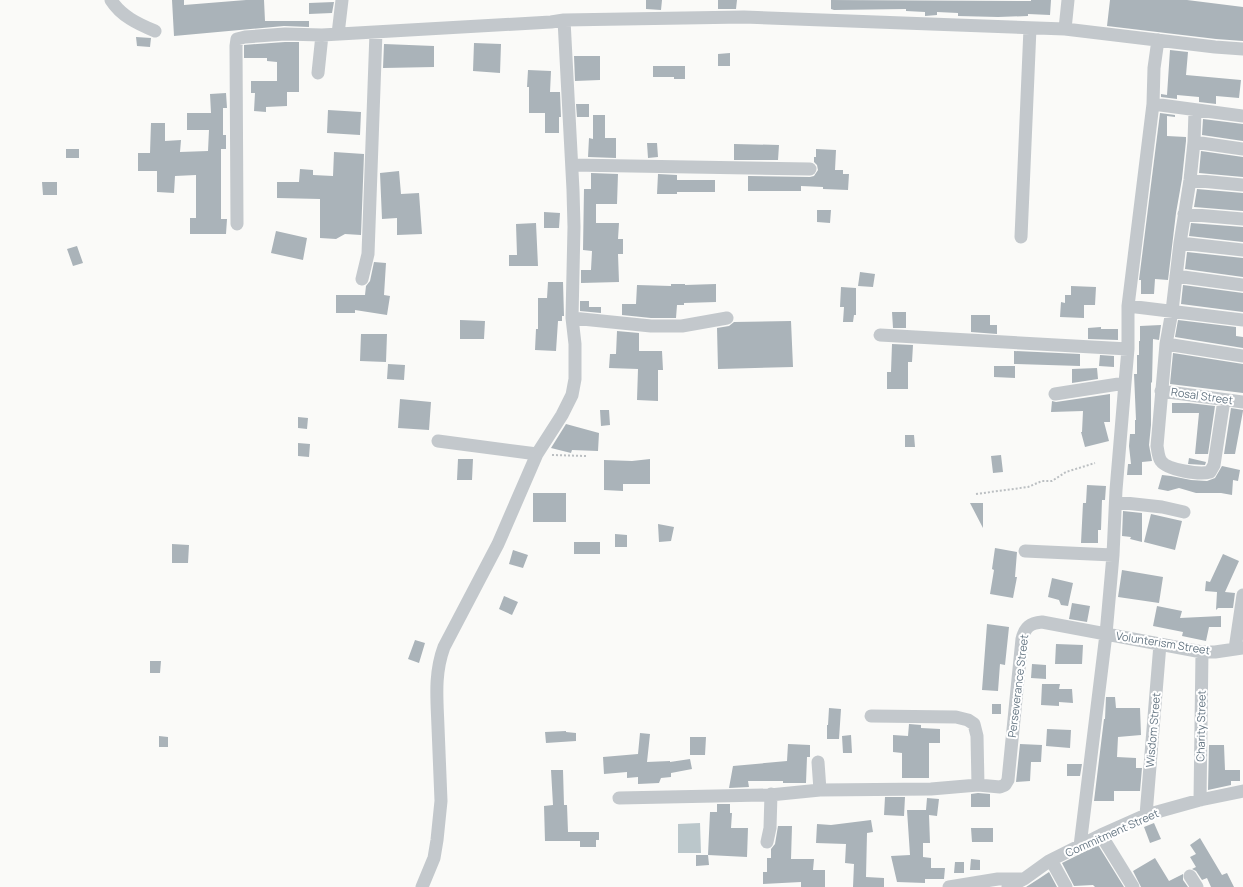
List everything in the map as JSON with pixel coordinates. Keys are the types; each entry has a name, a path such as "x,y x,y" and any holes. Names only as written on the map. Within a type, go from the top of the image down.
{"street":[{"path":"111,0 114,5 134,23 155,31"},
{"path":"338,34 342,0"},
{"path":"1065,29 1068,0"},
{"path":"237,224 236,46 237,40 245,37 285,34 322,35 564,20 744,17 1065,29 1214,47 1243,49"},
{"path":"422,887 434,858 440,818 441,802 437,693 439,661 444,647 498,544 537,454 562,415 572,395 575,379 575,344 572,318 574,227 564,20"},
{"path":"1021,237 1030,28"},
{"path":"362,279 368,254 376,32"},
{"path":"318,73 322,35"},
{"path":"1080,846 1106,634 1128,349 1128,306 1153,104 1154,68 1158,40"},
{"path":"1153,104 1195,111 1243,116"},
{"path":"1195,111 1194,142 1190,180 1180,242 1161,391 1157,446 1161,462 1174,469 1201,473 1210,472 1214,464 1224,400"},
{"path":"1194,142 1243,149"},
{"path":"572,166 810,169"},
{"path":"1190,180 1243,185"},
{"path":"1184,214 1243,219"},
{"path":"1180,242 1243,250"},
{"path":"1176,276 1243,285"},
{"path":"1128,306 1243,320"},
{"path":"572,318 651,326 682,326 727,318"},
{"path":"880,335 1128,349"},
{"path":"1166,344 1243,356"},
{"path":"1055,394 1125,383"},
{"name":"Rosal Street","path":"1161,391 1243,402"},
{"path":"438,441 537,454"},
{"path":"1116,502 1162,507 1184,512"},
{"path":"1025,551 1113,555"},
{"path":"1239,648 1243,595"},
{"name":"Perseverance Street","path":"978,785 1000,787 1006,785 1008,780 1022,639 1026,628 1035,623 1042,622 1106,634"},
{"name":"Volunterism Street","path":"1106,634 1202,652 1215,652 1239,648"},
{"name":"Wisdom Street","path":"1146,816 1160,644"},
{"name":"Charity Street","path":"1200,800 1202,652"},
{"path":"619,798 771,794 820,790 931,789 978,785 977,736 974,724 968,720 956,718 871,716"},
{"path":"818,762 820,790"},
{"name":"Commitment Street","path":"1008,887 1024,879 1051,860 1102,835 1146,816 1200,800 1243,791"},
{"path":"767,842 770,828 771,794"},
{"path":"1102,835 1133,887"},
{"path":"1051,860 1066,887"},
{"path":"949,887 998,879 1024,879"}],"path":[{"path":"537,454 586,456"},
{"path":"976,494 1028,487 1042,481 1052,481 1066,472 1095,463"}],"shaded area":[{"path":"700,823 701,853 678,853 678,824"}],"building":[{"path":"172,0 184,0 184,5 264,0 265,21 309,21 309,27 284,26 174,36"},
{"path":"646,0 662,0 661,10 646,9"},
{"path":"718,0 737,0 736,9 718,9"},
{"path":"831,0 1051,0 1050,15 1028,14 1028,16 998,17 958,16 958,13 937,12 937,15 925,16 925,12 906,11 906,9 834,10 831,9"},
{"path":"1110,0 1187,0 1243,7 1243,41 1107,26"},
{"path":"334,2 332,13 309,14 309,3"},
{"path":"136,37 151,38 150,47 137,46"},
{"path":"299,42 299,92 287,92 287,106 266,107 266,112 254,111 255,93 251,93 251,81 277,81 277,62 267,61 267,58 244,58 244,45"},
{"path":"474,43 501,44 500,73 473,71"},
{"path":"384,44 434,46 434,67 383,68"},
{"path":"1170,50 1188,52 1186,75 1241,80 1239,98 1216,96 1216,104 1199,102 1199,97 1177,95 1177,99 1161,97 1161,94 1167,95"},
{"path":"730,53 730,66 718,66 718,54"},
{"path":"574,56 600,56 600,80 575,81"},
{"path":"653,66 685,66 685,79 674,79 674,77 653,77"},
{"path":"528,70 551,71 550,92 560,92 561,117 559,117 559,133 545,133 545,113 529,113 529,87 527,87"},
{"path":"226,93 227,108 223,108 223,135 226,135 226,149 221,149 221,219 227,219 226,234 190,234 190,218 196,218 196,175 175,176 174,193 157,192 157,171 138,171 138,153 150,153 151,123 165,123 165,141 181,140 180,152 208,151 209,130 187,130 187,113 211,113 210,94"},
{"path":"576,104 589,104 589,117 577,117"},
{"path":"328,110 361,112 360,135 327,133"},
{"path":"1160,113 1175,115 1175,117 1167,116 1167,136 1186,137 1186,141 1168,280 1155,279 1154,294 1141,294 1141,280 1139,280"},
{"path":"593,115 605,115 605,138 616,138 616,158 588,157 589,138 593,139"},
{"path":"1203,119 1243,124 1243,141 1202,135"},
{"path":"647,143 657,143 658,157 648,158"},
{"path":"734,144 779,145 778,160 734,160"},
{"path":"66,149 79,149 79,158 66,158"},
{"path":"816,149 836,150 835,170 843,170 843,174 849,174 848,190 801,186 801,191 748,191 748,176 814,176 818,170 817,165 814,162 814,157 816,157"},
{"path":"1201,151 1243,157 1243,177 1199,173"},
{"path":"334,152 364,154 361,235 345,234 336,239 320,238 320,199 277,198 277,182 299,182 300,169 313,170 313,175 333,176"},
{"path":"399,171 401,194 419,193 422,234 397,235 397,218 382,219 380,173"},
{"path":"591,173 618,174 617,204 596,204 596,223 619,223 618,239 623,239 623,254 618,254 619,282 581,283 581,270 591,270 592,251 583,250 584,189 591,189"},
{"path":"658,174 677,175 677,180 715,180 715,192 677,192 677,194 657,194"},
{"path":"42,182 57,182 57,195 43,195"},
{"path":"1197,189 1243,193 1243,211 1194,207"},
{"path":"817,210 831,210 830,223 817,222"},
{"path":"544,212 560,213 559,228 544,228"},
{"path":"536,223 538,266 509,266 509,255 517,255 516,224"},
{"path":"1191,223 1243,227 1243,242 1189,236"},
{"path":"276,231 307,238 303,260 271,253"},
{"path":"77,246 83,263 73,266 67,249"},
{"path":"1187,252 1243,258 1243,277 1185,269"},
{"path":"374,262 386,263 384,295 390,296 387,315 355,310 355,313 336,313 336,295 365,295 366,286 370,281"},
{"path":"860,272 875,274 873,287 858,286"},
{"path":"548,282 563,282 564,316 562,316 562,321 558,321 556,351 535,350 536,329 538,329 538,298 547,298"},
{"path":"671,284 716,284 716,302 684,303 684,305 677,305 676,318 651,318 622,315 622,304 636,304 637,285 671,286"},
{"path":"1183,285 1243,293 1243,312 1181,304"},
{"path":"1071,286 1096,287 1095,305 1084,305 1084,318 1060,317 1061,302 1065,303 1065,295 1071,295"},
{"path":"841,287 856,288 856,315 854,315 853,322 843,322 844,307 840,307"},
{"path":"580,301 589,301 589,307 601,307 601,313 580,311"},
{"path":"892,312 906,312 906,328 893,328"},
{"path":"971,315 990,315 990,325 997,325 997,334 971,332"},
{"path":"460,320 485,321 484,339 460,339"},
{"path":"1178,320 1236,327 1236,336 1243,337 1243,348 1175,337"},
{"path":"791,321 793,367 718,369 717,328 729,326 734,322"},
{"path":"1161,325 1159,340 1153,339 1151,425 1149,445 1152,461 1142,462 1142,475 1127,475 1128,464 1131,464 1129,446 1130,434 1135,434 1136,420 1134,374 1137,374 1140,326"},
{"path":"1101,327 1101,329 1118,329 1118,340 1088,339 1088,328"},
{"path":"617,331 639,333 639,351 662,351 663,370 658,370 658,401 637,400 638,369 609,368 610,354 616,354"},
{"path":"361,334 387,334 386,362 360,361"},
{"path":"892,344 913,345 912,362 908,362 908,389 887,389 887,372 891,372"},
{"path":"1014,351 1080,354 1080,366 1014,364"},
{"path":"1173,353 1243,364 1243,393 1170,384"},
{"path":"1100,355 1114,356 1114,367 1099,366"},
{"path":"388,364 405,365 404,380 387,379"},
{"path":"994,366 1015,366 1015,378 994,377"},
{"path":"1097,368 1098,379 1072,383 1072,369"},
{"path":"1110,394 1110,422 1104,422 1109,441 1085,447 1081,432 1083,411 1051,412 1052,401 1056,402"},
{"path":"400,399 431,402 429,430 398,428"},
{"path":"1172,403 1215,406 1208,454 1195,454 1199,413 1172,413"},
{"path":"1231,408 1243,411 1235,454 1224,454"},
{"path":"600,410 609,410 610,425 601,426"},
{"path":"298,417 308,418 307,429 298,428"},
{"path":"566,424 599,433 598,451 572,450 571,453 551,448"},
{"path":"905,435 914,435 915,447 905,447"},
{"path":"298,443 310,444 309,457 298,456"},
{"path":"1001,455 1003,472 993,473 991,456"},
{"path":"1189,458 1206,462 1205,465 1188,464"},
{"path":"458,459 473,459 472,480 457,480"},
{"path":"650,459 650,484 623,484 623,491 604,490 604,460 632,461"},
{"path":"1222,466 1240,470 1238,481 1233,480 1232,495 1221,493 1196,493 1179,488 1168,491 1158,489 1162,475 1207,481 1215,478"},
{"path":"1087,485 1106,486 1105,500 1102,500 1101,530 1098,530 1098,543 1081,543 1083,503 1086,503"},
{"path":"533,493 566,493 566,522 533,522"},
{"path":"970,503 983,503 983,528"},
{"path":"1123,511 1142,513 1142,542 1130,539 1131,537 1122,536"},
{"path":"1151,514 1182,521 1175,550 1144,542"},
{"path":"658,524 674,527 671,541 659,542"},
{"path":"615,534 627,535 627,547 615,547"},
{"path":"574,542 600,542 600,554 574,554"},
{"path":"172,544 189,545 188,563 172,563"},
{"path":"995,548 1017,552 1015,577 1017,577 1013,598 990,594 994,570 992,569"},
{"path":"513,550 528,555 523,568 509,564"},
{"path":"1223,554 1239,561 1225,592 1235,593 1233,608 1218,608 1216,610 1217,592 1205,591 1206,581 1210,582"},
{"path":"1122,570 1163,577 1159,603 1118,597"},
{"path":"1052,578 1073,583 1068,606 1061,605 1059,600 1048,597"},
{"path":"504,596 518,602 512,615 499,609"},
{"path":"1072,603 1090,606 1087,622 1069,619"},
{"path":"1157,606 1182,611 1180,618 1221,616 1221,627 1209,627 1206,641 1182,636 1183,632 1153,626"},
{"path":"987,624 1009,627 1005,665 1000,664 998,691 982,690"},
{"path":"415,640 425,643 419,663 408,659"},
{"path":"1056,644 1083,645 1082,664 1055,664"},
{"path":"150,661 161,661 160,673 150,673"},
{"path":"1032,664 1046,665 1046,679 1031,678"},
{"path":"1042,684 1060,684 1059,689 1072,689 1073,703 1059,702 1059,706 1041,705"},
{"path":"1106,697 1115,697 1116,708 1140,708 1141,735 1118,737 1117,757 1136,758 1136,768 1142,768 1140,791 1114,791 1114,801 1094,801 1105,719"},
{"path":"992,704 1001,704 1001,714 992,714"},
{"path":"829,708 841,709 839,739 827,739"},
{"path":"909,724 921,725 921,728 940,729 940,743 929,743 929,778 902,778 902,753 893,752 893,735 908,736"},
{"path":"1047,729 1071,730 1070,748 1046,746"},
{"path":"566,731 576,733 576,741 546,743 545,732"},
{"path":"640,733 650,734 647,762 670,762 690,759 692,769 671,773 671,777 661,778 659,783 638,784 638,777 627,778 627,772 604,774 603,757 638,754"},
{"path":"851,735 852,753 843,753 842,736"},
{"path":"159,736 168,737 168,747 159,747"},
{"path":"690,737 706,737 705,755 690,755"},
{"path":"788,744 810,745 810,757 807,757 806,783 783,783 783,781 748,781 749,787 729,788 733,766 787,761"},
{"path":"1020,744 1042,745 1041,762 1031,762 1030,781 1016,782"},
{"path":"1209,745 1224,745 1225,770 1240,770 1240,781 1231,781 1231,785 1208,790"},
{"path":"1067,764 1082,764 1080,776 1067,776"},
{"path":"551,770 563,770 564,805 567,805 568,832 599,832 599,840 596,840 596,847 580,847 580,841 545,841 544,806 553,805"},
{"path":"971,794 990,794 990,807 971,807"},
{"path":"885,797 905,797 904,816 884,815"},
{"path":"927,798 939,799 937,816 929,815 930,843 923,843 923,857 931,858 931,868 945,868 944,879 925,879 925,883 897,882 891,856 910,855 907,810 926,810"},
{"path":"717,804 730,804 730,813 732,813 731,828 748,828 747,857 708,855 710,812 717,812"},
{"path":"871,820 873,832 867,833 866,877 884,878 884,887 853,887 854,864 845,863 846,844 816,843 817,824 831,825"},
{"path":"1154,823 1161,839 1150,843 1144,827"},
{"path":"778,826 792,826 791,859 814,859 813,870 825,870 825,887 801,887 801,882 763,884 763,872 767,872 767,858 771,858 771,849 775,844"},
{"path":"971,828 993,828 993,842 972,842"},
{"path":"1200,838 1222,875 1227,873 1234,887 1211,887 1207,878 1202,880 1196,871 1192,869 1196,867 1190,857 1196,854 1190,845"},
{"path":"1098,845 1124,887 1095,887 1093,885 1074,886 1062,863"},
{"path":"696,855 708,855 709,865 696,866"},
{"path":"1155,858 1169,881 1183,874 1183,880 1188,887 1141,887 1133,871"},
{"path":"971,859 980,860 980,870 970,870"},
{"path":"955,862 964,862 964,873 954,873"},
{"path":"1049,872 1057,887 1026,887 1040,878"}]}
